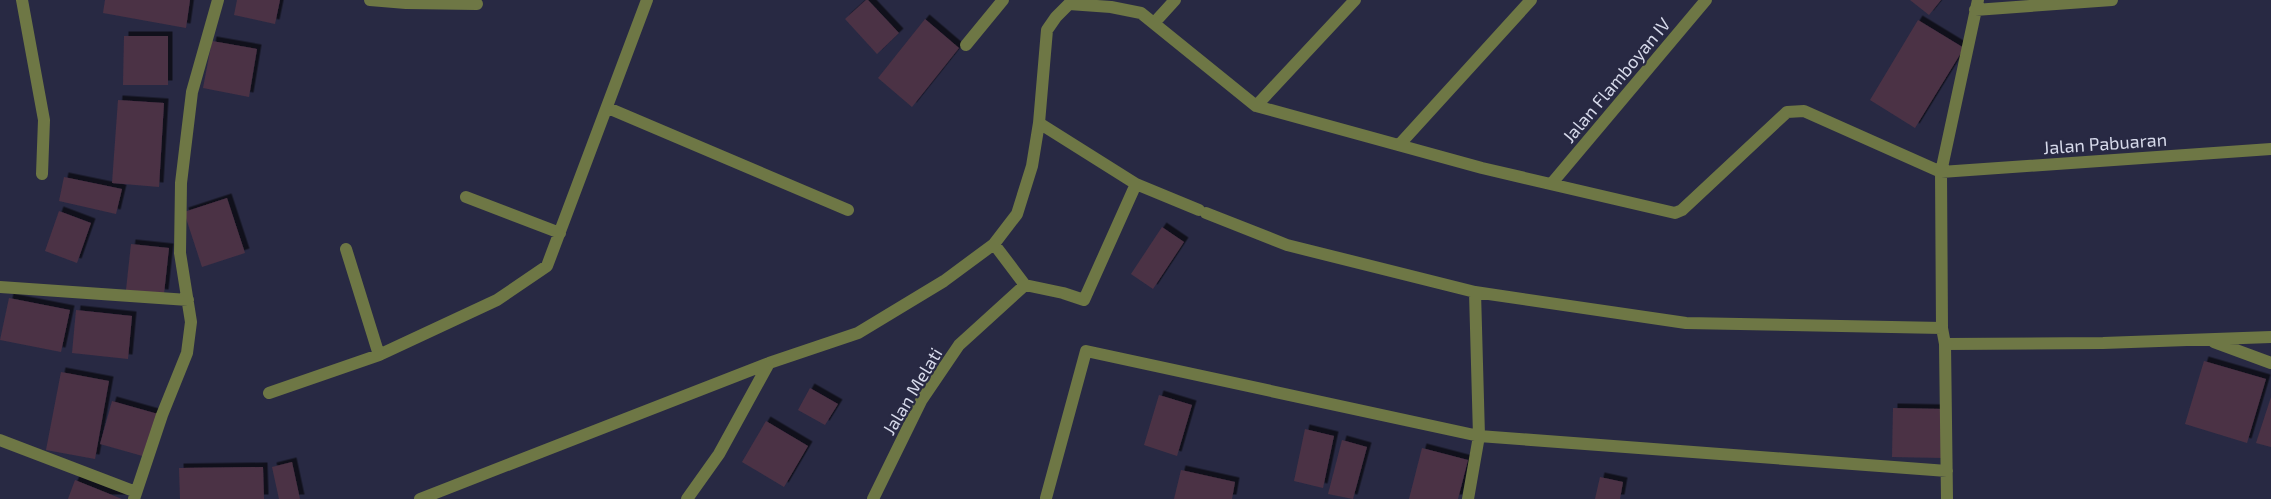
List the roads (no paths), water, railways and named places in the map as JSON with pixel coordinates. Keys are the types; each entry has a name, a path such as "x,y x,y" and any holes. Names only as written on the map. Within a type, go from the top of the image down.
{"street":[{"path":"22,0 44,120 42,174"},
{"path":"0,440 135,496 162,416 187,353 191,322 178,236 181,183 192,92 218,0"},
{"path":"370,0 406,4 478,4"},
{"path":"269,393 379,355 497,300 547,266 647,0"},
{"path":"966,44 1003,0"},
{"path":"1154,22 1175,0"},
{"path":"1256,106 1355,0"},
{"path":"1399,145 1531,0"},
{"name":"Jalan Flamboyan IV","path":"1552,184 1706,0"},
{"path":"1947,499 1940,172 1976,5 2112,0"},
{"path":"420,499 768,363 858,333 944,281 994,244 1017,214 1032,166 1039,123 1047,30 1066,2 1111,7 1141,13 1256,106 1482,168 1675,213 1682,210 1787,112 1793,110 1804,111 1940,172"},
{"path":"608,108 848,210"},
{"path":"1039,123 1136,184 1287,245 1475,292 1686,323 1942,328"},
{"name":"Jalan Pabuaran","path":"1940,172 2271,149"},
{"path":"994,244 1025,285 1063,293 1084,300 1136,184"},
{"path":"466,197 560,233"},
{"path":"346,249 379,355"},
{"name":"Jalan Melati","path":"873,499 922,401 959,345 1025,285"},
{"path":"0,287 188,300"},
{"path":"1468,499 1479,436 1475,292"},
{"path":"1945,344 2103,343 2271,337"},
{"path":"2207,339 2271,363"},
{"path":"1048,499 1086,351 1479,436 1947,471"},
{"path":"687,499 719,454 768,363"}]}
